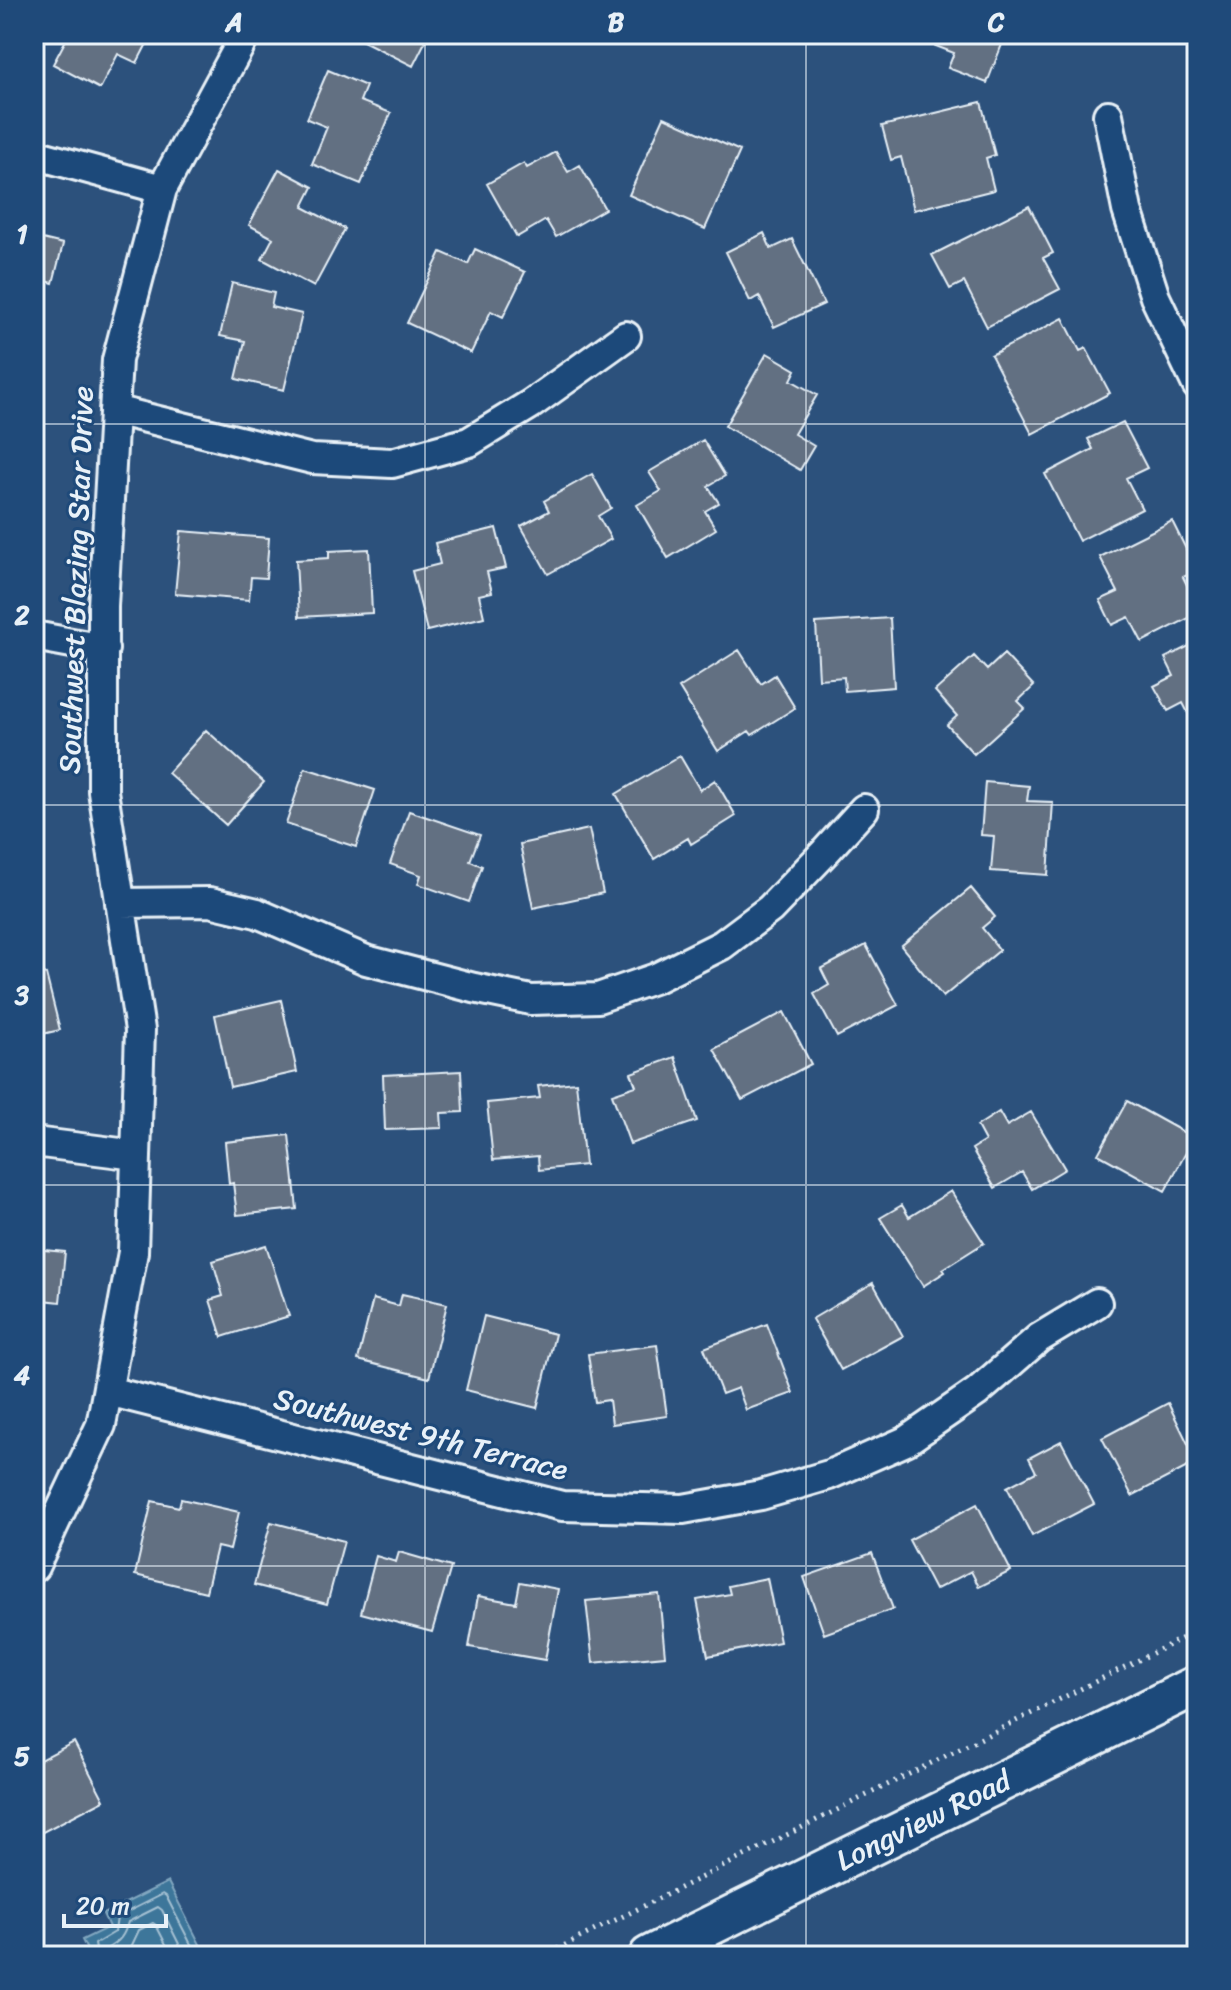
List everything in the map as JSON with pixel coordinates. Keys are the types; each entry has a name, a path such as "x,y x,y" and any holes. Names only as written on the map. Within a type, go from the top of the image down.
{"street":[{"name":"Southwest Blazing Star Drive","path":"108,1391 133,1252 140,1030 103,791 103,606 117,360 162,189 246,34"},
{"path":"1108,115 1127,210 1155,297 1197,385"},
{"path":"34,154 162,189"},
{"path":"114,410 312,459 392,463 469,442 531,404 626,336"},
{"path":"34,636 104,649"},
{"path":"120,903 210,902 257,913 366,960 474,988 531,1000 598,998 656,978 722,945 770,909 864,809"},
{"path":"34,1142 136,1155"},
{"name":"Southwest 9th Terrace","path":"108,1391 562,1506 683,1509 761,1495 829,1475 906,1441 977,1392 1039,1338 1097,1303"},
{"path":"34,1567 101,1425 108,1391"},
{"name":"Longview Road","path":"649,1956 1197,1685"}],"path":[{"path":"543,1956 1197,1631"}],"water":[{"path":"168,1882 206,1956 90,1956 82,1940 109,1927 103,1914"}],"building":[{"path":"69,34 152,34 137,63 118,54 100,89 53,64"},
{"path":"359,34 429,34 413,66 357,38"},
{"path":"905,34 1006,34 987,83 948,68 954,53"},
{"path":"328,70 366,86 360,101 391,113 361,184 312,164 327,127 307,119"},
{"path":"981,102 995,155 986,158 994,190 914,210 901,157 891,160 882,126"},
{"path":"664,117 740,151 705,229 629,195"},
{"path":"556,152 568,172 580,165 605,209 556,237 546,220 517,237 487,184 524,163 527,168"},
{"path":"279,169 313,187 303,207 345,229 314,287 262,259 273,238 249,225"},
{"path":"1029,206 1053,253 1043,258 1060,289 987,327 964,282 950,289 932,255"},
{"path":"764,233 771,249 792,239 824,304 774,327 759,296 750,301 726,252"},
{"path":"34,237 63,244 53,283 39,279 34,300"},
{"path":"475,249 525,272 503,317 491,311 471,353 407,323 441,252 468,264"},
{"path":"232,283 274,293 271,307 302,314 284,390 236,379 245,341 220,336"},
{"path":"1063,318 1080,351 1086,348 1110,393 1032,434 991,355"},
{"path":"767,353 796,370 791,380 817,395 794,434 814,446 800,470 725,426"},
{"path":"1123,422 1147,468 1126,478 1142,509 1079,541 1045,474 1093,449 1088,439"},
{"path":"703,440 725,476 708,486 719,503 705,511 716,529 668,558 637,505 661,491 649,472"},
{"path":"592,474 611,508 598,516 611,539 548,574 521,526 549,511 544,501"},
{"path":"1172,521 1197,571 1183,577 1197,605 1197,614 1142,642 1129,617 1112,625 1100,600 1118,592 1100,557"},
{"path":"496,528 506,568 487,572 492,592 479,595 484,617 427,631 412,571 440,564 435,543"},
{"path":"181,531 269,538 266,578 251,577 249,600 175,594"},
{"path":"369,549 372,613 299,617 296,560 329,558 329,551"},
{"path":"890,618 894,687 845,691 844,677 819,679 816,623"},
{"path":"1197,642 1197,730 1183,703 1168,711 1154,686 1174,676 1165,658"},
{"path":"739,650 761,684 775,675 795,708 752,735 749,731 718,751 679,688"},
{"path":"1004,654 1034,686 1018,701 1025,708 974,754 947,725 957,716 935,691 974,656 987,670"},
{"path":"206,730 264,782 226,825 168,773"},
{"path":"680,756 700,790 715,780 736,816 691,844 688,838 654,859 616,794"},
{"path":"305,768 375,790 356,847 286,824"},
{"path":"985,782 1029,786 1027,801 1053,802 1048,875 991,871 994,836 981,835"},
{"path":"409,811 480,835 470,861 482,866 469,902 418,884 421,875 390,864"},
{"path":"589,829 603,893 533,908 520,844"},
{"path":"971,888 995,917 982,928 1000,950 943,997 901,946"},
{"path":"866,945 898,1005 837,1037 814,994 829,985 821,969"},
{"path":"46,974 60,1030 34,1036 34,977"},
{"path":"281,1000 297,1072 230,1087 215,1015"},
{"path":"784,1012 811,1064 742,1100 714,1049"},
{"path":"675,1057 697,1121 630,1144 612,1094 636,1086 631,1073"},
{"path":"461,1071 463,1112 441,1113 442,1128 385,1130 383,1075"},
{"path":"576,1082 585,1165 539,1170 538,1156 493,1160 487,1103 540,1098 538,1086"},
{"path":"1127,1101 1194,1138 1165,1191 1098,1154"},
{"path":"999,1112 1007,1126 1031,1112 1065,1169 1032,1189 1022,1172 995,1188 972,1149 985,1141 977,1126"},
{"path":"289,1135 297,1209 237,1215 233,1183 229,1184 225,1142"},
{"path":"951,1191 984,1243 923,1286 880,1218 902,1205 909,1217"},
{"path":"266,1245 289,1316 222,1337 210,1300 223,1296 213,1261"},
{"path":"34,1249 65,1252 60,1302 34,1299"},
{"path":"873,1283 903,1336 841,1370 812,1319"},
{"path":"402,1294 447,1304 429,1378 358,1360 373,1299 399,1306"},
{"path":"484,1316 555,1334 537,1408 466,1390"},
{"path":"767,1324 793,1393 746,1410 738,1388 722,1394 704,1348"},
{"path":"657,1345 667,1416 612,1424 609,1400 595,1402 588,1354"},
{"path":"1168,1403 1197,1462 1132,1496 1102,1438"},
{"path":"1061,1441 1094,1504 1032,1536 1007,1487 1036,1472 1029,1458"},
{"path":"181,1499 239,1512 230,1550 217,1547 206,1592 135,1575 152,1501 179,1507"},
{"path":"977,1504 1011,1571 979,1587 971,1571 935,1590 909,1540"},
{"path":"271,1522 344,1541 327,1604 254,1585"},
{"path":"399,1552 451,1567 432,1632 361,1613 376,1556 396,1562"},
{"path":"872,1553 893,1609 824,1634 804,1577"},
{"path":"767,1578 780,1642 708,1656 697,1600 730,1594 728,1586"},
{"path":"520,1582 558,1589 545,1660 469,1647 478,1596 516,1603"},
{"path":"659,1594 665,1656 593,1663 586,1601"},
{"path":"74,1742 104,1800 39,1834 34,1824 34,1763"}]}
